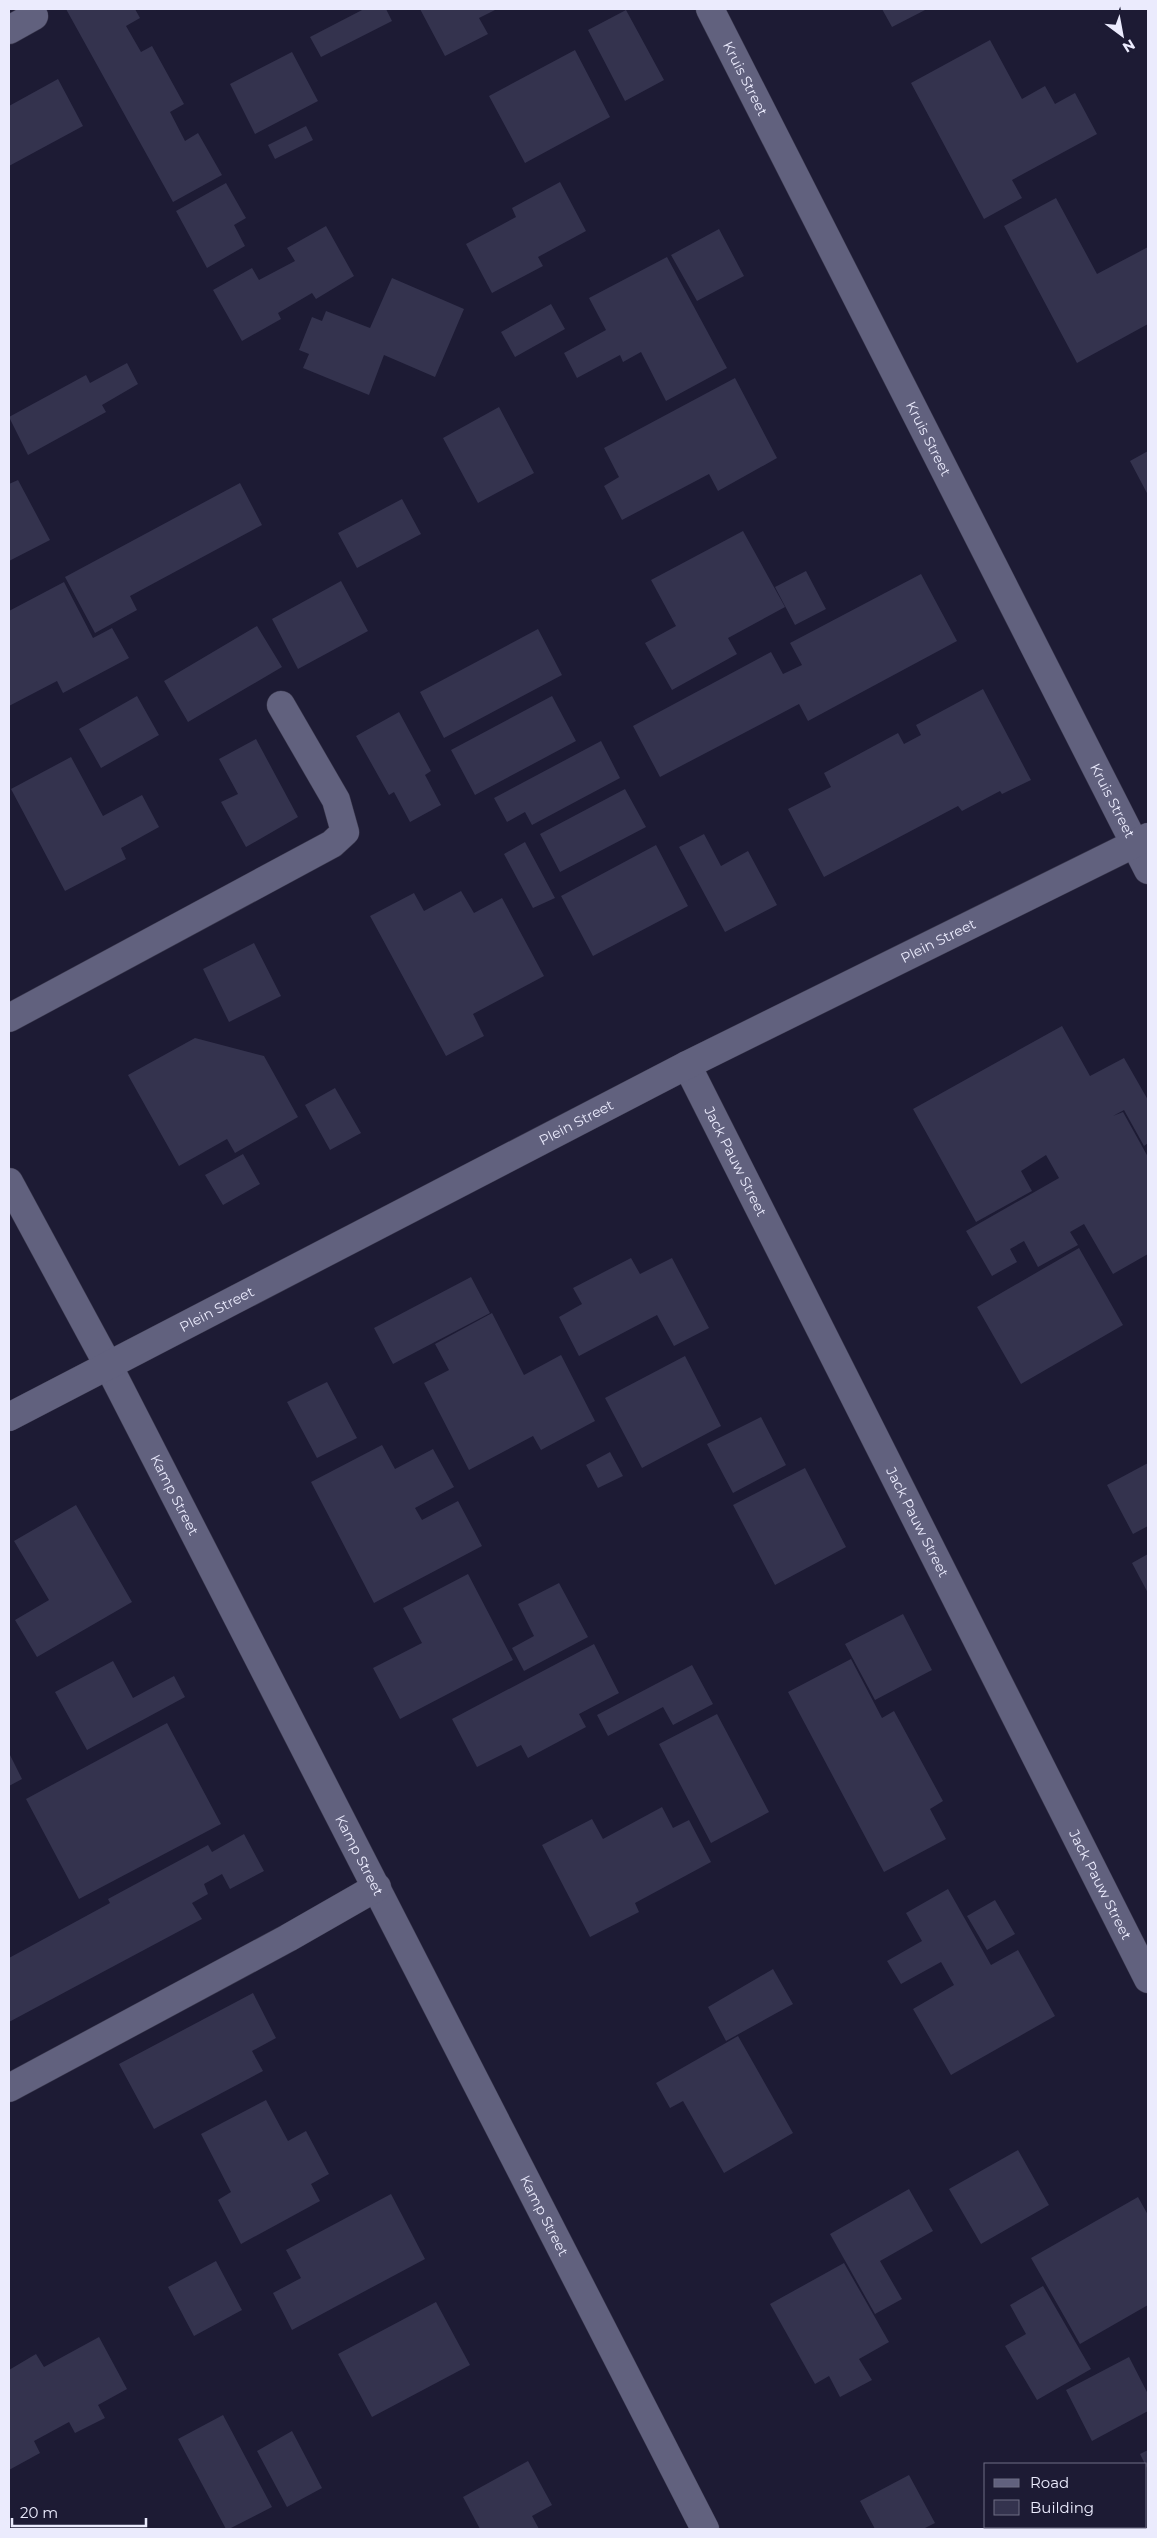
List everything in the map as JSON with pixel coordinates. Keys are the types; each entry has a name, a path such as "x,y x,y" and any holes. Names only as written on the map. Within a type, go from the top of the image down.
{"street":[{"name":"Kruis Street","path":"710,9 1141,840 1148,870"},
{"path":"9,30 34,16"},
{"path":"9,1018 332,844 345,832 336,800 281,705"},
{"name":"Plein Street","path":"9,1417 687,1065 1141,840"},
{"name":"Jack Pauw Street","path":"687,1065 1148,1979"},
{"name":"Kamp Street","path":"9,1182 108,1365 705,2529"},
{"path":"9,2088 288,1938 377,1887"}],"building":[{"path":"66,9 135,9 140,18 126,26 141,52 152,46 184,104 170,112 185,141 198,133 222,175 173,202"},
{"path":"364,9 386,9 392,21 321,57 310,37"},
{"path":"420,9 497,9 479,18 488,34 445,56"},
{"path":"882,9 927,9 892,27"},
{"path":"626,10 664,80 625,101 588,30"},
{"path":"990,40 1022,99 1045,86 1055,104 1075,93 1097,134 1012,180 1022,198 984,219 911,83"},
{"path":"575,50 610,117 525,163 489,96"},
{"path":"292,52 318,101 255,134 230,84"},
{"path":"58,79 83,126 9,166 9,106"},
{"path":"306,126 313,140 275,159 268,145"},
{"path":"560,182 586,231 538,257 543,266 492,293 466,244 516,217 512,208"},
{"path":"226,183 246,218 234,225 245,246 207,268 176,211"},
{"path":"1056,198 1097,274 1148,247 1148,324 1077,363 1004,226"},
{"path":"326,226 354,276 316,299 312,293 278,313 281,319 242,341 213,290 252,268 259,280 295,261 287,248"},
{"path":"719,229 744,276 697,301 671,255"},
{"path":"667,257 727,368 666,401 641,352 623,362 620,355 577,378 564,353 606,330 589,298"},
{"path":"392,278 464,309 435,377 384,355 369,395 303,368 309,354 299,350 312,317 322,321 326,311 370,328"},
{"path":"551,304 565,329 515,357 501,332"},
{"path":"127,363 138,384 102,405 106,412 28,455 9,417 86,375 90,383"},
{"path":"735,378 777,458 718,491 709,474 622,520 604,486 619,477 604,448"},
{"path":"499,407 534,473 478,503 443,438"},
{"path":"1148,451 1148,495 1130,461"},
{"path":"18,480 50,540 9,561 9,484"},
{"path":"240,483 262,525 130,596 137,610 95,633 65,577"},
{"path":"402,499 421,534 357,568 338,533"},
{"path":"743,531 785,607 728,638 737,654 672,690 645,643 676,626 651,580"},
{"path":"806,571 826,609 795,625 775,587"},
{"path":"921,574 957,641 808,721 799,704 660,777 633,726 771,652 783,674 802,665 790,643"},
{"path":"341,581 368,631 298,669 272,619"},
{"path":"64,582 93,638 112,628 129,658 63,693 57,681 9,706 9,611"},
{"path":"257,626 282,667 188,722 164,681"},
{"path":"538,629 562,675 444,738 420,692"},
{"path":"983,689 1031,780 1002,794 1000,791 962,811 958,806 824,877 788,809 831,787 824,773 898,733 904,744 921,735 916,725"},
{"path":"137,696 159,735 101,768 79,729"},
{"path":"552,696 576,741 475,795 451,750"},
{"path":"399,712 431,771 425,775 441,805 410,822 394,792 389,795 356,736"},
{"path":"256,739 298,817 246,847 221,802 238,794 219,759"},
{"path":"601,741 620,778 532,825 525,812 507,822 494,798"},
{"path":"71,757 103,816 142,795 159,827 121,848 126,859 65,891 11,789"},
{"path":"625,789 646,827 560,872 540,834"},
{"path":"704,834 721,866 748,851 777,905 725,932 679,847"},
{"path":"525,842 555,898 533,908 504,854"},
{"path":"656,845 688,906 593,956 561,896"},
{"path":"461,891 474,913 502,898 544,976 473,1014 484,1036 446,1056 370,916 414,893 424,911"},
{"path":"254,943 281,996 229,1022 203,969"},
{"path":"1062,1026 1090,1076 1124,1058 1148,1100 1148,1143 1144,1146 1124,1110 1113,1116 1123,1112 1148,1157 1148,1254 1113,1274 1084,1224 1070,1232 1078,1245 1038,1267 1024,1241 1010,1249 1017,1262 992,1276 966,1231 1059,1178 1046,1155 1021,1171 1032,1191 976,1222 913,1109"},
{"path":"195,1038 264,1056 298,1117 235,1153 227,1139 179,1166 128,1075"},
{"path":"335,1088 361,1133 330,1150 305,1105"},
{"path":"243,1154 260,1184 223,1205 205,1175"},
{"path":"1079,1248 1123,1325 1021,1384 977,1307"},
{"path":"631,1258 640,1274 672,1258 709,1328 674,1346 657,1315 579,1356 559,1317 582,1304 573,1288"},
{"path":"471,1277 490,1313 393,1364 374,1328"},
{"path":"492,1313 524,1375 561,1355 595,1421 541,1450 533,1436 469,1470 424,1383 449,1370 435,1344"},
{"path":"685,1356 721,1426 642,1468 605,1398"},
{"path":"327,1382 357,1438 317,1458 287,1402"},
{"path":"761,1417 786,1465 733,1493 707,1444"},
{"path":"382,1445 395,1469 433,1449 454,1487 415,1508 422,1520 458,1501 482,1546 374,1603 311,1482"},
{"path":"610,1452 623,1476 598,1488 586,1465"},
{"path":"1148,1463 1148,1526 1133,1534 1107,1485"},
{"path":"805,1468 846,1547 775,1585 733,1505"},
{"path":"76,1505 132,1602 37,1657 15,1620 49,1600 14,1541"},
{"path":"1148,1554 1148,1593 1132,1563"},
{"path":"468,1574 513,1660 400,1719 373,1668 422,1643 403,1608"},
{"path":"559,1583 588,1637 524,1671 512,1648 534,1636 518,1604"},
{"path":"903,1614 932,1670 875,1700 845,1644"},
{"path":"594,1644 619,1693 579,1714 586,1727 528,1758 521,1745 477,1767 452,1719"},
{"path":"851,1659 882,1718 894,1711 943,1801 930,1809 946,1839 884,1872 788,1692"},
{"path":"113,1661 133,1698 174,1676 185,1697 87,1750 55,1692"},
{"path":"692,1665 713,1704 673,1725 663,1707 608,1736 597,1715"},
{"path":"717,1714 769,1812 711,1843 659,1744"},
{"path":"167,1723 221,1824 79,1899 26,1799"},
{"path":"9,1753 22,1779 9,1786"},
{"path":"662,1807 673,1828 689,1820 711,1862 635,1903 639,1912 590,1937 542,1845 592,1819 603,1839"},
{"path":"244,1834 264,1871 230,1889 222,1874 204,1884 208,1894 192,1903 202,1919 9,2022 9,1958 110,1903 108,1899 208,1845 212,1852"},
{"path":"948,1889 991,1965 1018,1950 1055,2016 951,2075 913,2009 954,1985 941,1962 901,1984 887,1961 922,1941 906,1913"},
{"path":"995,1900 1015,1934 987,1950 967,1916"},
{"path":"773,1969 793,2004 726,2041 708,2007"},
{"path":"253,1993 276,2038 252,2051 263,2071 154,2129 119,2064"},
{"path":"738,2036 793,2133 724,2173 683,2101 670,2108 656,2083"},
{"path":"266,2100 288,2141 306,2131 329,2174 311,2184 320,2201 241,2244 218,2200 231,2192 201,2134"},
{"path":"1018,2150 1049,2205 981,2244 949,2189"},
{"path":"909,2189 933,2231 880,2261 902,2299 875,2314 830,2234"},
{"path":"391,2194 425,2259 292,2330 273,2293 301,2278 286,2250"},
{"path":"1138,2197 1148,2215 1148,2305 1080,2344 1031,2258"},
{"path":"216,2261 242,2310 194,2336 168,2287"},
{"path":"844,2263 889,2342 859,2359 872,2380 840,2397 829,2376 815,2384 770,2304"},
{"path":"1043,2286 1091,2369 1037,2400 1005,2346 1026,2334 1010,2305"},
{"path":"436,2302 470,2365 372,2417 338,2354"},
{"path":"99,2337 127,2389 98,2405 105,2418 75,2433 69,2422 34,2441 40,2453 9,2470 9,2370 36,2354 44,2367"},
{"path":"1129,2357 1148,2394 1148,2411 1092,2441 1066,2390"},
{"path":"223,2415 272,2507 229,2529 226,2529 178,2439"},
{"path":"292,2431 322,2488 287,2507 257,2451"},
{"path":"1148,2450 1148,2470 1147,2463 1144,2463 1140,2454"},
{"path":"528,2461 552,2505 532,2516 539,2529 480,2529 463,2497"},
{"path":"909,2475 935,2523 923,2529 875,2529 860,2501"}]}
